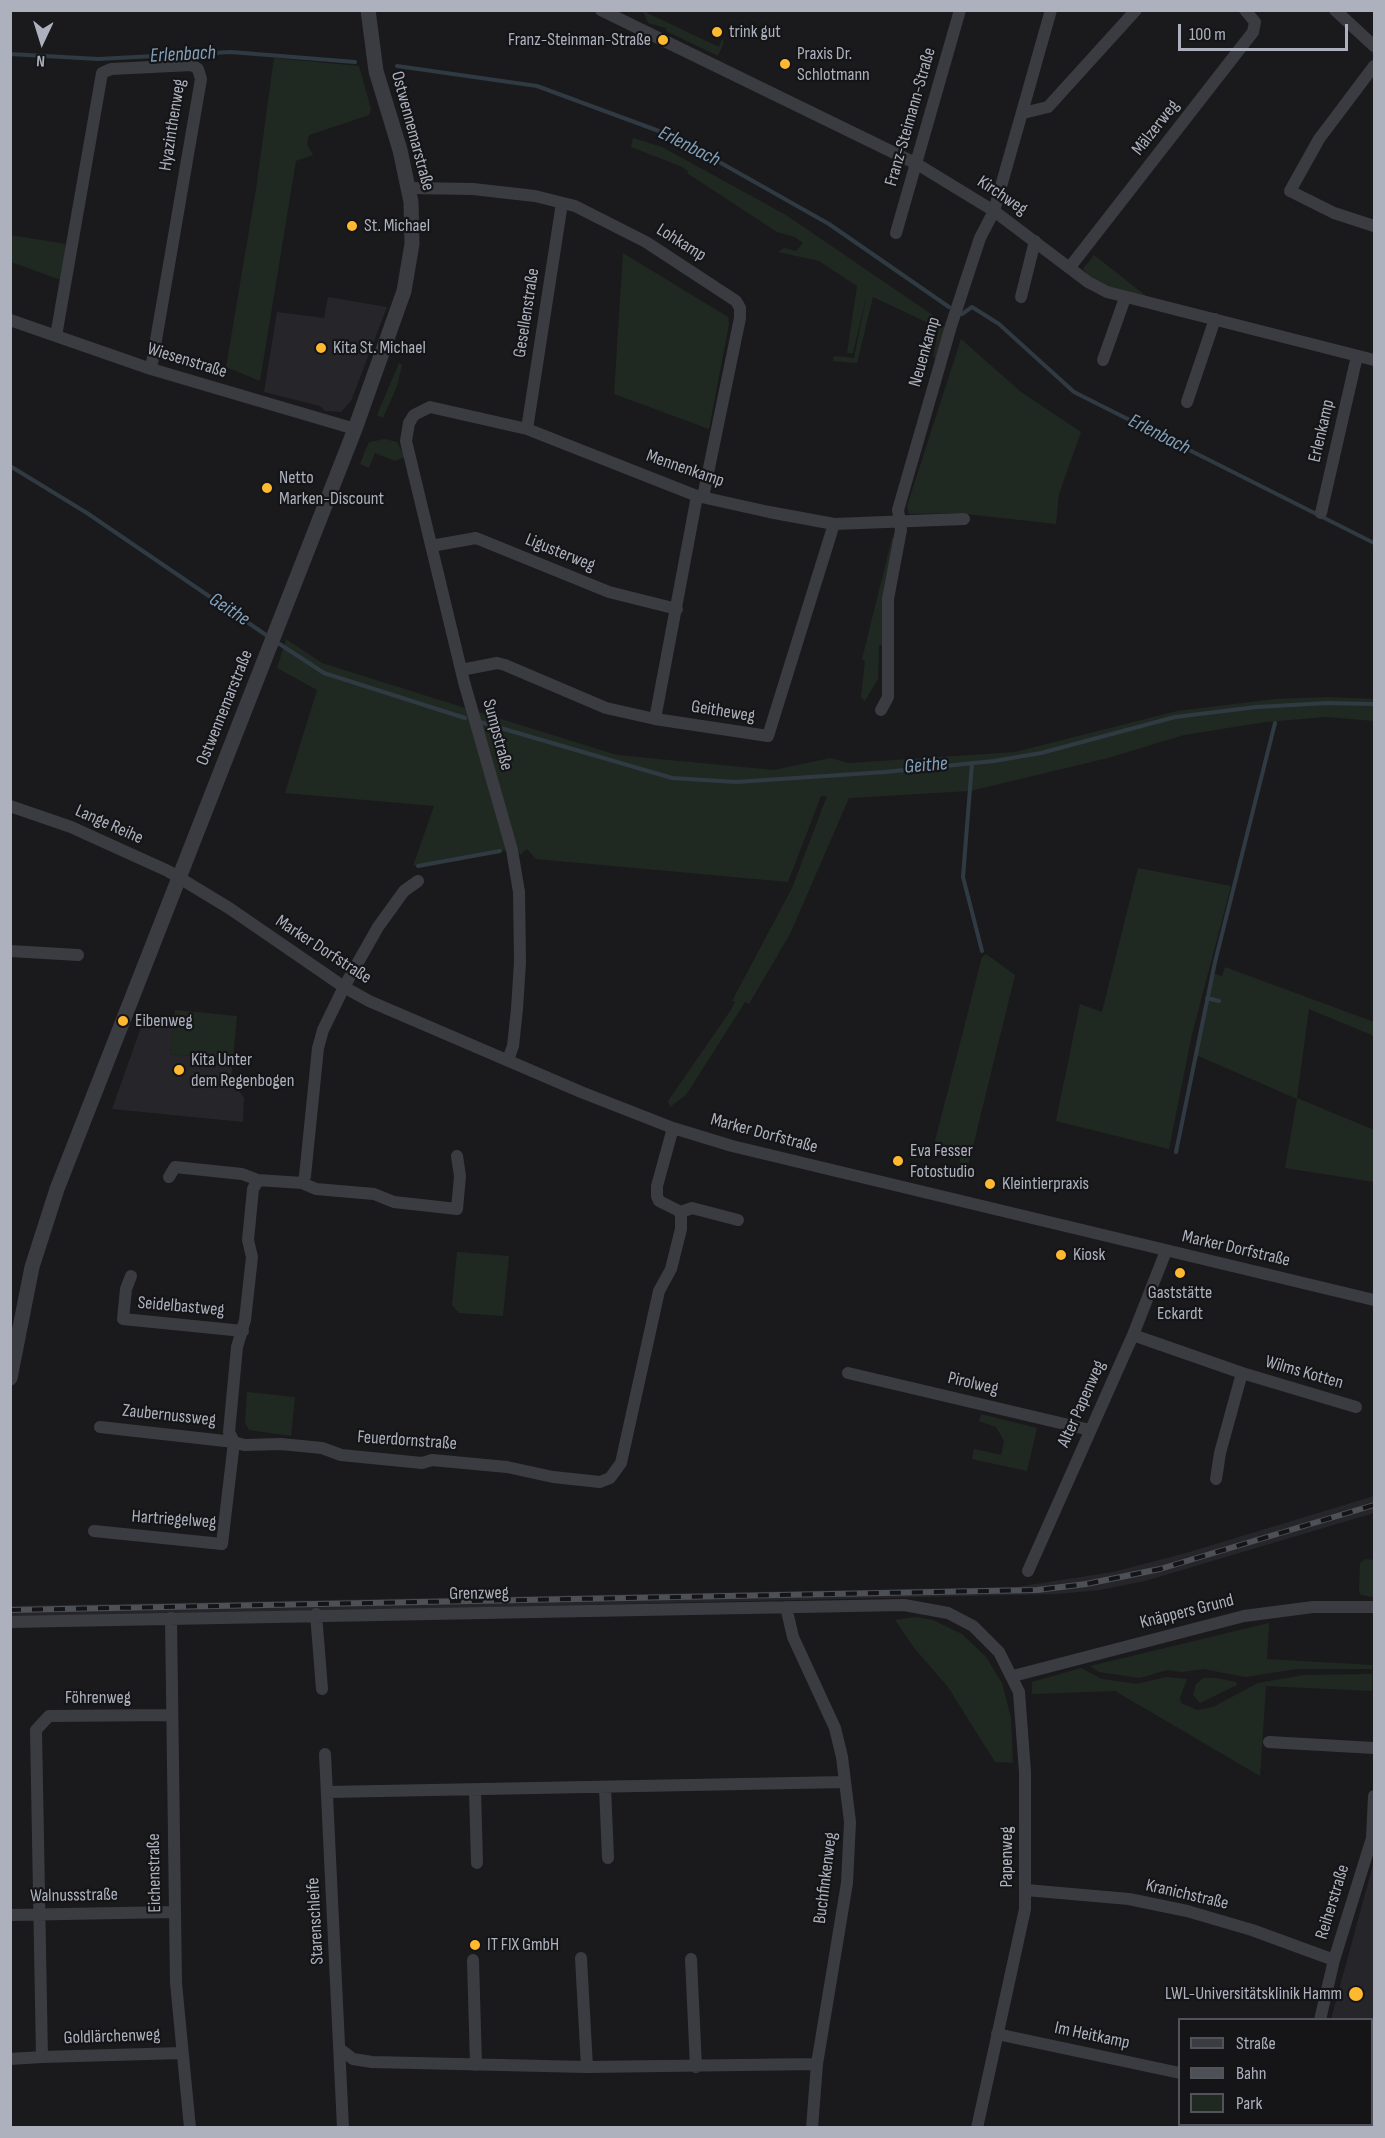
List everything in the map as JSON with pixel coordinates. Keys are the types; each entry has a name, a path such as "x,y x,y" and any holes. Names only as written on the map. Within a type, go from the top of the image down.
{"street":[{"name":"Ostwennemarstraße","path":"10,1378 30,1276 48,1215 185,881 393,327 408,273 412,243 410,188 376,71 368,10"},
{"name":"Kirchweg","path":"601,10 624,15 917,164 994,211 1088,282 1125,298 1374,360"},
{"name":"Franz-Steimann-Straße","path":"896,233 960,10"},
{"name":"Neuenkamp","path":"881,710 888,697 888,600 902,530 898,521 898,510 951,326 980,238 994,211 1051,10"},
{"path":"1023,113 1048,107 1136,10"},
{"name":"Mälzerweg","path":"1070,267 1253,32 1255,22 1245,10"},
{"path":"1335,10 1374,46"},
{"name":"Hyazinthenweg","path":"56,336 102,73 111,69 192,65 198,69 201,79 151,369"},
{"path":"1374,66 1320,139 1290,191 1334,213 1374,226"},
{"name":"Lohkamp","path":"410,188 473,189 535,196 593,214 646,242 728,293 740,308 729,377 700,496 655,719"},
{"name":"Gesellenstraße","path":"527,429 562,203"},
{"path":"1021,297 1035,241"},
{"path":"1103,360 1125,298"},
{"path":"1187,402 1215,319"},
{"name":"Wiesenstraße","path":"10,320 151,369 355,429"},
{"name":"Erlenkamp","path":"1321,513 1357,356"},
{"name":"Mennenkamp","path":"408,423 419,411 430,407 527,429 700,496 834,524 964,519"},
{"name":"Sumpstraße","path":"408,423 406,441 461,670 512,850 519,892 521,938 518,1009 513,1046 508,1060"},
{"name":"Geitheweg","path":"461,670 497,663 606,708 655,719 768,736 834,524"},
{"name":"Ligusterweg","path":"431,546 476,538 609,592 677,609"},
{"name":"Lange Reihe","path":"10,806 71,827 185,881"},
{"name":"Marker Dorfstraße","path":"185,881 229,908 344,987 384,1008 580,1092 673,1128 732,1146 1374,1300"},
{"path":"302,1183 305,1176 318,1048 344,987 378,927 404,891 418,881"},
{"path":"10,951 78,955"},
{"path":"673,1128 657,1186 659,1201 681,1212 692,1208 738,1220"},
{"path":"169,1177 175,1167 242,1174 258,1180 302,1183 316,1189 374,1194 394,1202 457,1209 460,1176 457,1156"},
{"path":"234,1442 229,1432 237,1347 243,1331 252,1257 248,1240 253,1189 258,1180"},
{"name":"Feuerdornstraße","path":"234,1442 244,1445 281,1444 322,1448 341,1455 422,1463 432,1460 507,1467 553,1477 600,1482 610,1478 621,1463 659,1291 671,1269 681,1229 681,1212"},
{"name":"Alter Papenweg","path":"1028,1571 1132,1335 1166,1251"},
{"name":"Seidelbastweg","path":"131,1276 126,1289 123,1320 243,1331"},
{"name":"Wilms Kotten","path":"1132,1335 1242,1373 1356,1407"},
{"name":"Pirolweg","path":"849,1373 1090,1430"},
{"name":"Wilms Kotten","path":"1216,1479 1220,1453 1242,1373"},
{"name":"Zaubernussweg","path":"100,1427 234,1442"},
{"name":"Hartriegelweg","path":"94,1531 222,1544 234,1442"},
{"name":"Grenzweg","path":"10,1622 316,1614 904,1605 948,1613"},
{"name":"Buchfinkenweg","path":"786,1607 793,1637 835,1728 850,1822 850,1862 817,2064 812,2127"},
{"name":"Knäppers Grund","path":"1013,1677 1244,1616 1313,1607 1374,1607"},
{"name":"Papenweg","path":"948,1613 985,1635 1013,1677 1019,1692 1024,1724 1025,1909 977,2127"},
{"path":"316,1614 321,1689"},
{"name":"Eichenstraße","path":"171,1618 174,1912 182,2053 190,2127"},
{"name":"Föhrenweg","path":"39,1914 36,1730 49,1716 171,1715"},
{"path":"1269,1742 1374,1748"},
{"name":"Starenschleife","path":"325,1754 343,2127"},
{"path":"328,1792 845,1782"},
{"path":"605,1787 608,1858"},
{"path":"475,1790 477,1863"},
{"name":"Reiherstraße","path":"1320,2018 1334,1959 1372,1839 1374,1796"},
{"name":"Kranichstraße","path":"1026,1890 1129,1899 1187,1911 1252,1930 1334,1959"},
{"name":"Walnussstraße","path":"10,1914 174,1912"},
{"name":"Goldlärchenweg","path":"39,1914 42,2057"},
{"path":"581,1958 587,2067"},
{"path":"691,1959 696,2067"},
{"path":"473,1960 476,2065"},
{"name":"Im Heitkamp","path":"997,2034 1178,2073"},
{"path":"339,2049 353,2059 372,2062 587,2067 817,2064"},
{"name":"Goldlärchenweg","path":"10,2059 182,2053"}],"shaded area":[{"name":"Kita St. Michael","path":"328,297 387,307 351,401 341,412 325,411 320,406 264,392 277,312 324,318"},
{"name":"Kita Unter dem Regenbogen","path":"145,1016 174,1018 170,1054 233,1061 231,1079 244,1098 243,1122 112,1109"},
{"path":"1374,1496 1374,1513 1145,1581 1100,1590 1058,1594 11,1618 10,1606 1016,1587 1113,1572 1186,1553"},
{"name":"LWL-Universitätsklinik Hamm","path":"1374,1861 1374,2089 1373,2018 1331,2018"}],"green space":[{"path":"643,11 719,47 722,39 724,42 718,56 666,31 666,28 648,23"},
{"path":"274,58 359,66 371,109 369,115 309,135 307,144 313,155 296,161 260,381 226,367 256,189"},
{"path":"633,138 662,147 786,215 934,316 946,328 940,361 933,357 939,328 873,297 857,363 833,361 834,356 854,358 867,293 853,353 847,353 857,286 819,261 778,252 784,248 796,251 803,243 795,237 777,232 687,173 688,171 680,166 631,147"},
{"path":"10,235 66,244 61,280 11,262"},
{"path":"623,253 728,317 729,324 709,429 614,394"},
{"path":"1094,255 1153,301 1121,294 1089,276 1083,269"},
{"path":"961,339 1021,392 1081,432 1059,494 1056,524 957,513 909,514 907,506"},
{"path":"399,363 402,365 397,386 383,418 377,415"},
{"path":"385,439 397,442 405,457 395,461 375,453 369,468 360,464 369,442"},
{"path":"892,538 896,538 884,645 879,645 878,679 865,701 861,697 865,661 862,659"},
{"path":"286,639 322,663 465,708 507,850 413,866 434,806 285,793 317,690 277,668"},
{"path":"1328,697 1374,699 1374,721 1326,717 1266,722 1184,735 1108,758 970,791 849,798 790,934 749,1004 745,1002 686,1095 670,1107 668,1101 731,1010 735,1001 732,1001 792,888 827,796 821,796 788,882 536,859 527,849 520,855 475,711 617,755 774,770 830,758 849,763 1015,752 1177,711 1275,699"},
{"path":"1138,868 1231,886 1192,1034 1169,1149 1056,1121 1080,1004 1102,1012"},
{"path":"986,954 1015,975 965,1179 956,1176 962,1151 934,1145 982,957"},
{"path":"1225,967 1374,1022 1374,1036 1309,1009 1297,1098 1374,1130 1374,1182 1285,1168 1297,1099 1194,1054 1212,973 1222,976"},
{"path":"175,1010 237,1016 233,1060 170,1054"},
{"path":"457,1252 509,1256 503,1316 459,1313 452,1305"},
{"path":"247,1392 295,1397 291,1436 249,1430 245,1422"},
{"path":"981,1414 1037,1428 1027,1471 972,1459 974,1449 1001,1455 1004,1441 996,1427 979,1421"},
{"path":"1365,1559 1374,1560 1374,1595 1372,1597 1361,1595 1359,1591 1360,1563"},
{"path":"916,1617 933,1620 962,1634 986,1657 1002,1683 1011,1718 1013,1763 995,1762 948,1687 915,1649 895,1620"},
{"path":"1269,1623 1267,1659 1372,1665 1372,1669 1297,1669 1245,1677 1204,1669 1182,1672 1167,1670 1140,1678 1099,1672 1090,1666"},
{"path":"1081,1668 1102,1679 1137,1684 1166,1677 1187,1679 1180,1698 1181,1703 1197,1710 1213,1707 1258,1683 1304,1675 1372,1674 1372,1691 1266,1686 1260,1776 1115,1691 1032,1694 1032,1682"},
{"path":"1203,1678 1236,1682 1237,1685 1200,1703 1193,1695 1196,1684"}],"waterway":[{"name":"Erlenbach","path":"10,54 98,59 231,52 355,62"},
{"name":"Erlenbach","path":"397,66 537,86 675,137 829,224 949,307"},
{"name":"Erlenbach","path":"962,314 972,307 999,324 1074,392 1374,543"},
{"name":"Geithe","path":"10,466 87,513 269,637"},
{"name":"Geithe","path":"275,641 324,673 465,718"},
{"name":"Geithe","path":"480,722 672,778 736,782 885,772 994,761 1041,753 1175,717 1257,707 1327,703 1374,704"},
{"path":"1176,1152 1215,962 1275,723"},
{"path":"972,763 963,877 982,951"},
{"path":"418,866 500,851"},
{"path":"1207,998 1219,1001"}],"railway":[{"path":"10,1610 1037,1590 1086,1584 1160,1569 1374,1505"}],"place":[{"name":"trink gut","path":"717,32"},
{"name":"Franz-Steinman-Straße","path":"663,40"},
{"name":"Praxis Dr. Schlotmann","path":"785,64"},
{"name":"St. Michael","path":"352,226"},
{"name":"Kita St. Michael","path":"321,348"},
{"name":"Netto Marken-Discount","path":"267,488"},
{"name":"Eibenweg","path":"123,1021"},
{"name":"Kita Unter dem Regenbogen","path":"179,1070"},
{"name":"Eva Fesser Fotostudio","path":"898,1161"},
{"name":"Kleintierpraxis","path":"990,1184"},
{"name":"Kiosk","path":"1061,1255"},
{"name":"Gaststätte Eckardt","path":"1180,1273"},
{"name":"IT FIX GmbH","path":"475,1945"},
{"name":"LWL-Universitätsklinik Hamm","path":"1356,1994"}]}
